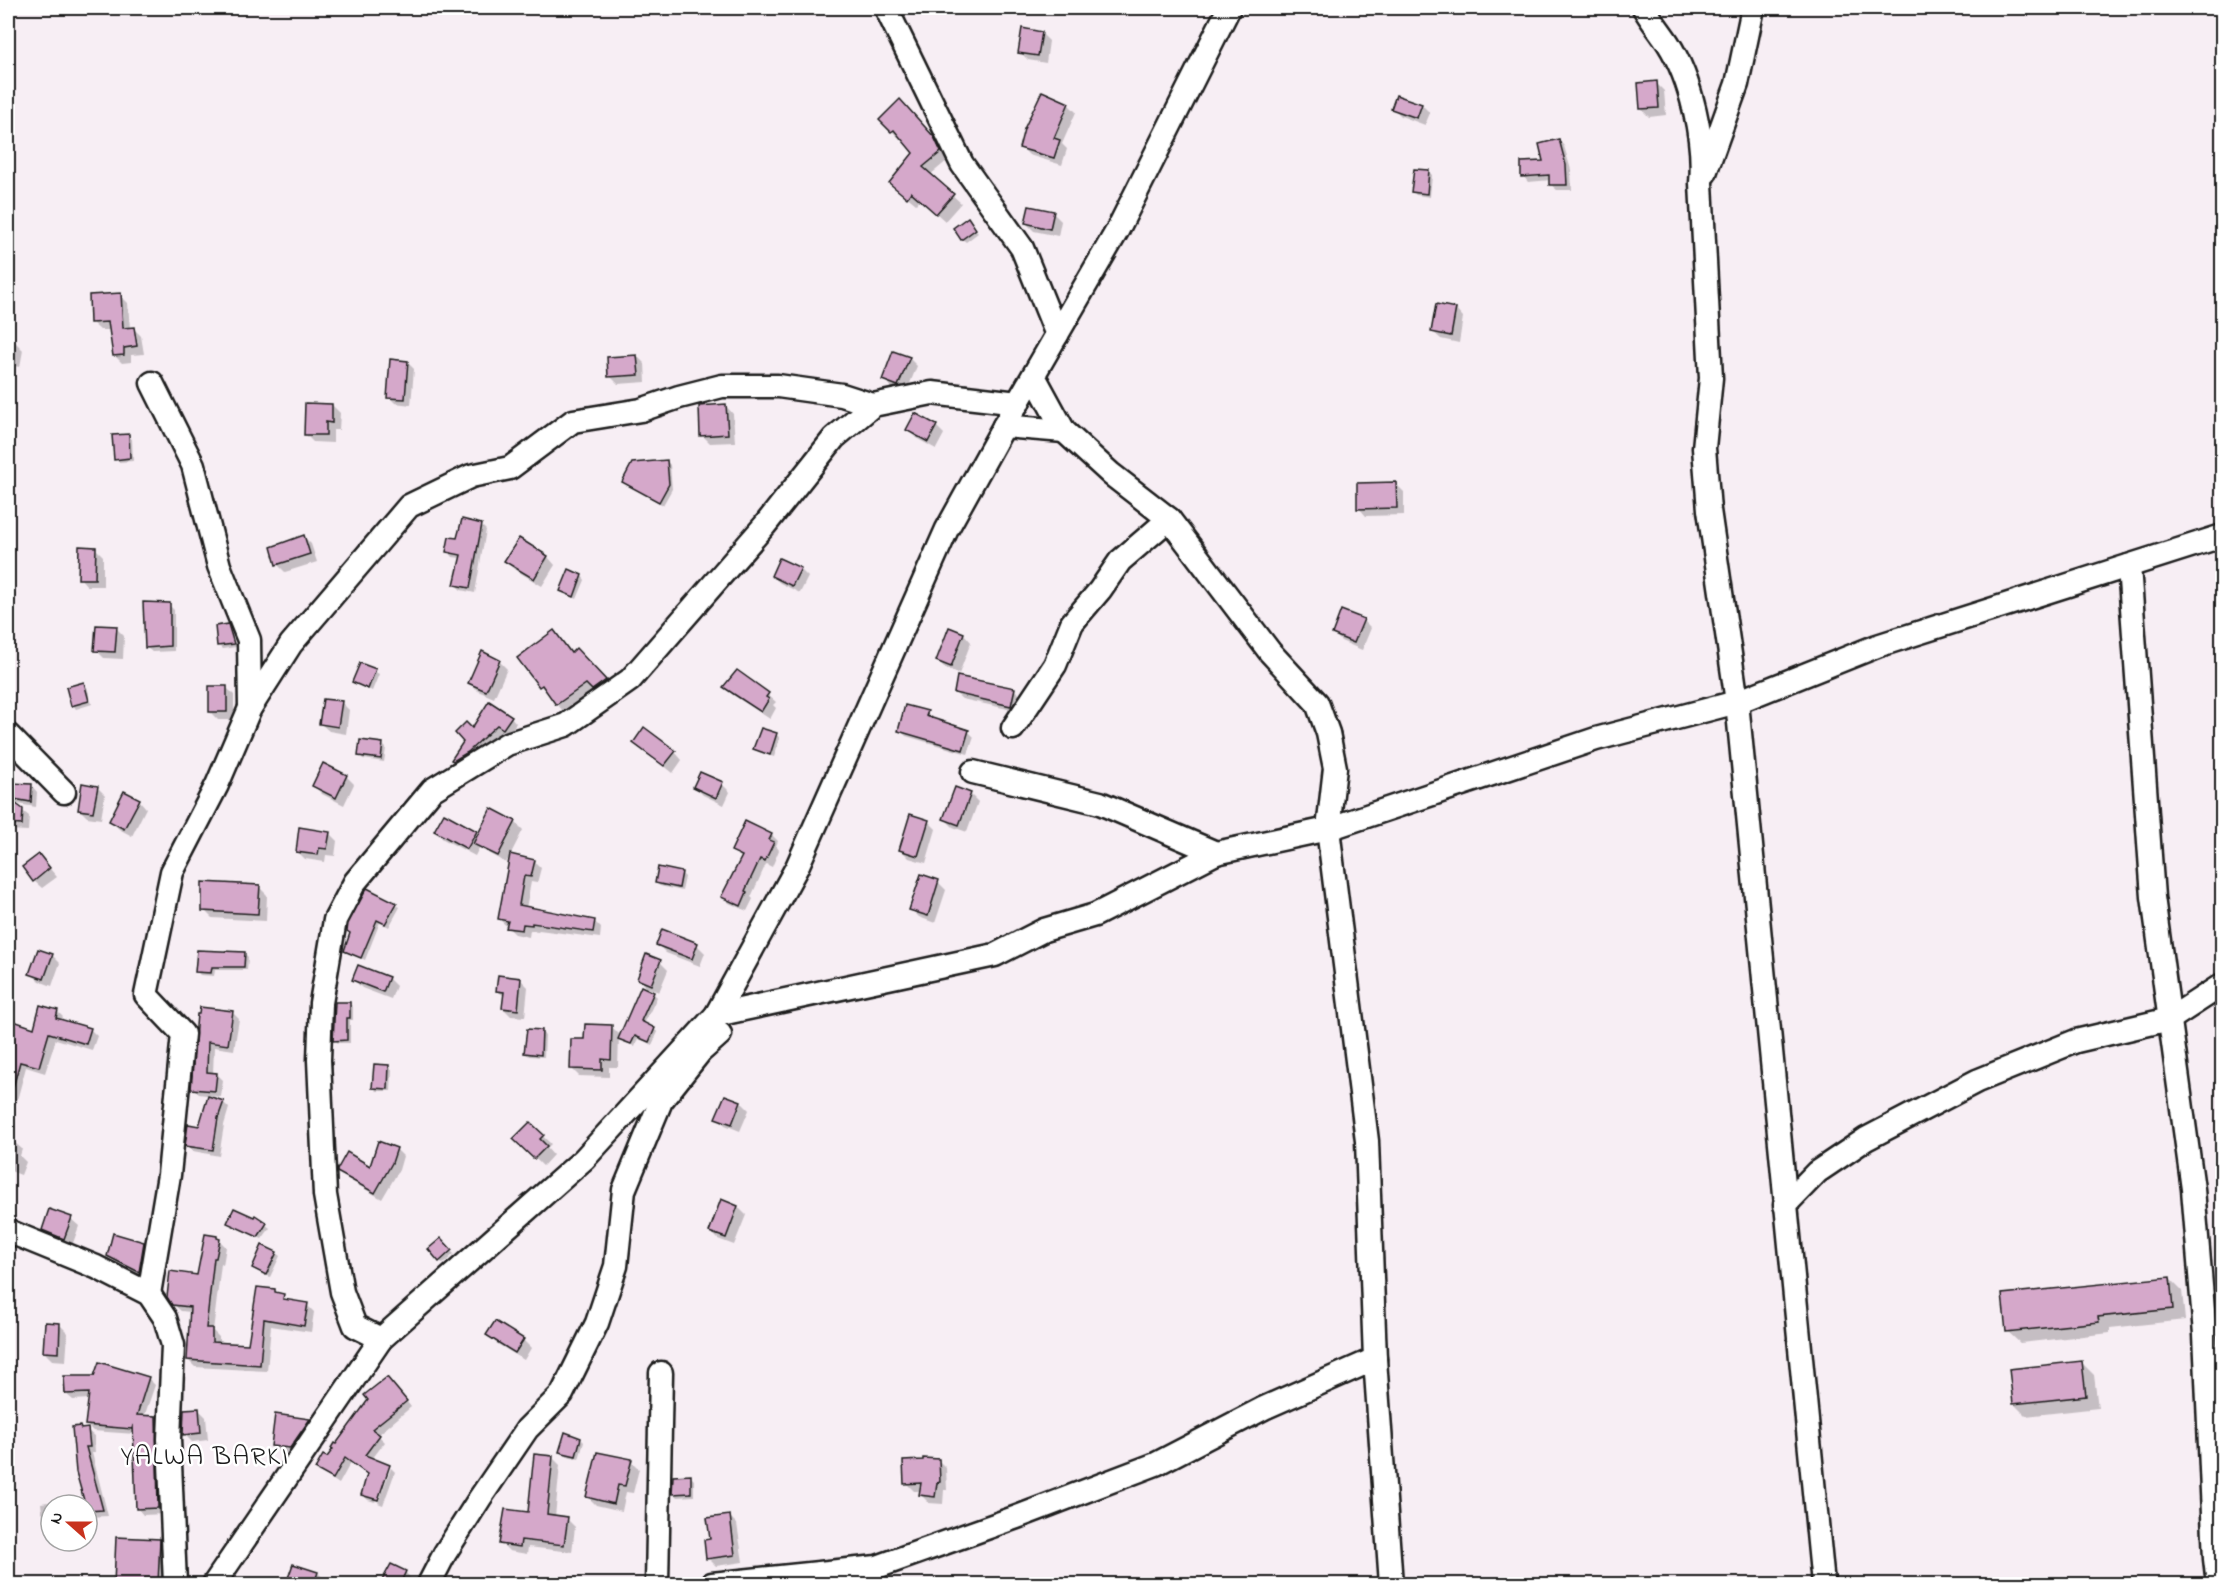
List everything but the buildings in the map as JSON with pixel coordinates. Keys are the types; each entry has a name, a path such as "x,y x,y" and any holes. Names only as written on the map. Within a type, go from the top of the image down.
{"street":[{"path":"886,8 962,164 1022,248 1057,335"},
{"path":"429,1584 480,1498 527,1429 562,1394 597,1323 616,1266 624,1190 661,1101 700,1052 718,1024 796,867 947,529 1117,231 1229,8"},
{"path":"1644,8 1677,60 1697,117 1703,164 1701,183 1711,378 1704,448 1708,510 1737,702 1823,1584"},
{"path":"1701,183 1737,84 1752,22 1753,8"},
{"path":"1034,376 1064,431 1111,474 1169,519 1270,652 1317,703 1328,733 1335,768 1328,829 1367,1141 1375,1359 1391,1584"},
{"path":"152,383 192,465 219,566 249,640 250,708"},
{"path":"149,1294 169,1176 183,1034 146,995 172,872 217,785 250,708 291,644 409,506 471,476 510,468 573,421 641,410 722,386 778,386 842,395 873,405"},
{"path":"381,1339 355,1326 342,1292 325,1195 319,1060 321,1003 335,920 355,882 432,790 507,744 566,725 630,680 765,525 834,438 873,405 932,393 1018,403"},
{"path":"1004,426 1064,431"},
{"path":"1013,728 1055,665 1072,623 1100,590 1120,561 1169,519"},
{"path":"214,1584 381,1339 584,1159 718,1024 995,955 1044,930 1095,915 1216,853 1328,829 1596,739 1737,702 1878,646 2223,536"},
{"path":"2129,566 2153,897 2193,1189 2205,1334 2218,1584"},
{"path":"8,735 64,792"},
{"path":"972,772 1100,803 1216,853"},
{"path":"1785,1205 1817,1172 1866,1139 1977,1081 2076,1041 2170,1019 2223,985"},
{"path":"8,1231 96,1267 149,1294 165,1318 173,1345 170,1439 175,1584"},
{"path":"712,1584 877,1567 1156,1464 1264,1408 1375,1359"},
{"path":"657,1584 661,1373"}],"district":[{"name":"YALWA BARKI","path":"205,1455"}]}
